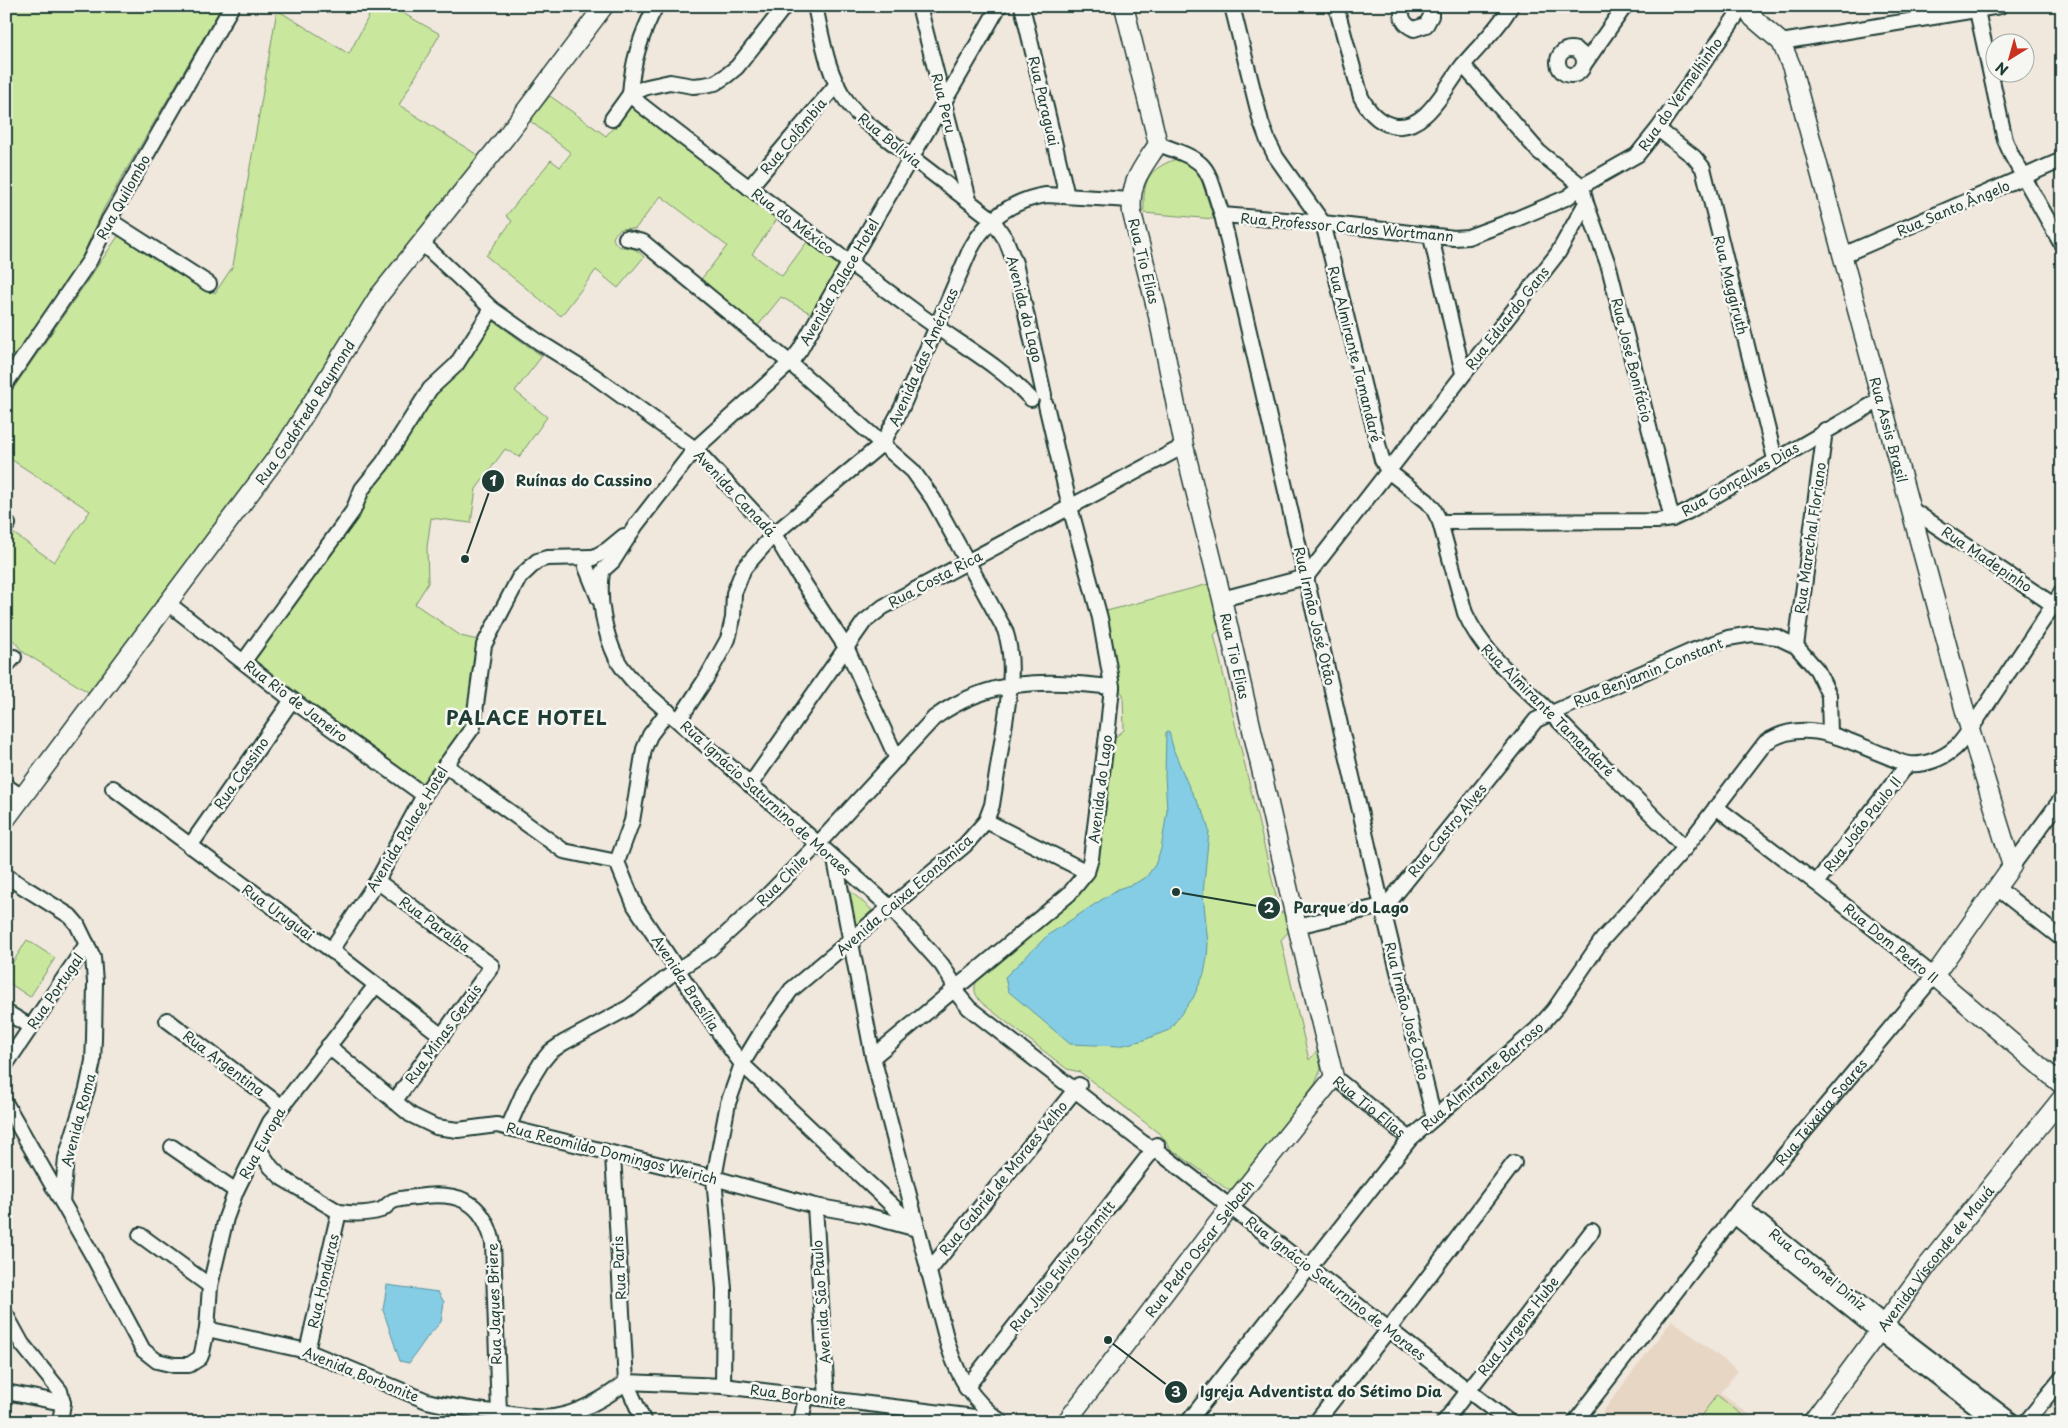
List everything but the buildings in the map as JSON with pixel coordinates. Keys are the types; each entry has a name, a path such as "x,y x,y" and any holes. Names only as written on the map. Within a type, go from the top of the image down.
{"main road":[{"name":"Rua Godofredo Raymond","path":"6,819 255,487 324,386 378,297 505,138 604,6"},
{"path":"1124,6 1158,144"},
{"name":"Rua Assis Brasil","path":"1744,6 1753,18 1781,42 1792,68 1844,255 1880,400 1970,730 2012,866"},
{"name":"Rua Tio Elias","path":"1158,144 1136,176 1131,200 1132,213 1157,311 1184,446 1222,599 1297,926 1334,1077"},
{"name":"Rua Teixeira Soares","path":"1934,976 2012,866"},
{"name":"Rua Dom Pedro II","path":"1934,976 2062,1085"},
{"name":"Rua Pedro Oscar Selbach","path":"1066,1422 1230,1208 1334,1077"},
{"name":"Avenida Visconde de Mauá","path":"2036,1140 2062,1098"},
{"name":"Avenida Visconde de Mauá","path":"1824,1422 1931,1269 2036,1140 2062,1117"},
{"name":"Avenida Visconde de Mauá","path":"1812,1422 1886,1331"}],"street":[{"name":"Rua Quilombo","path":"6,383 90,260 109,220 232,6"},
{"path":"612,118 630,94 643,37 656,6"},
{"path":"630,94 660,83 670,82 692,86 715,83 736,67 785,6"},
{"name":"Rua Bolívia","path":"815,6 824,44 837,84 845,99 864,121 992,219"},
{"name":"Rua Peru","path":"919,6 969,200"},
{"name":"Avenida Palace Hotel","path":"596,571 613,561 636,525 695,449 790,362 800,350 848,262 944,104 999,6"},
{"name":"Rua Paraguai","path":"1022,6 1067,196"},
{"path":"1232,6 1261,122 1268,141 1276,157 1323,223"},
{"path":"1336,6 1362,97 1374,116 1381,122 1404,126 1418,120 1425,114 1463,65 1501,22 1511,6"},
{"path":"1402,6 1403,20 1407,26 1414,29 1420,28 1429,21 1431,6"},
{"path":"1585,63 1625,6"},
{"name":"Rua do Vermelhinho","path":"1582,186 1637,154 1658,129 1744,6"},
{"path":"1781,42 1976,8 2000,6"},
{"path":"1976,8 2003,133 2023,177 2062,245"},
{"path":"1463,65 1539,152 1582,186 1586,203"},
{"name":"Rua Colômbia","path":"749,188 837,84"},
{"name":"Rua do México","path":"630,94 640,104 749,188 937,329 1014,380 1039,394"},
{"name":"Rua Maggiruth","path":"1658,129 1694,156 1703,168 1775,459"},
{"name":"Rua Irmão José Otão","path":"1158,144 1187,154 1204,165 1210,177 1222,215 1382,906 1434,1118"},
{"name":"Rua Santo Ângelo","path":"1844,255 2062,160"},
{"name":"Rua Professor Carlos Wortmann","path":"1222,215 1323,223 1431,237 1468,237 1568,197 1582,186"},
{"name":"Avenida das Américas","path":"617,862 632,821 644,749 650,735 673,716 707,677 728,639 733,618 734,593 744,568 774,534 883,443 902,408 976,238 992,219 1009,208 1033,197 1067,196 1131,200"},
{"name":"Rua Eduardo Gans","path":"1306,577 1558,253 1586,203"},
{"name":"Rua José Bonifácio","path":"1586,203 1609,267 1672,518"},
{"name":"Avenida do Lago","path":"873,1057 955,986 1069,894 1087,872 1094,839 1112,687 1106,644 1070,507 1052,429 1039,394 1015,263 1006,240 992,219"},
{"path":"109,220 209,284"},
{"name":"Rua Almirante Tamandaré","path":"1323,223 1379,450 1388,471 1427,501 1433,508 1440,522 1465,613 1471,627 1480,642 1499,664 1550,712 1685,848"},
{"path":"1431,237 1463,373"},
{"name":"Avenida Caixa Econômica","path":"626,238 643,242 790,362 913,471 924,484 1007,638 1011,660 1010,685 992,805 986,821 965,845 791,990 770,1018 742,1064 728,1103 714,1178 724,1289 723,1386"},
{"name":"Avenida Canadá","path":"421,242 492,308 538,342 619,393 695,449 774,534 796,572 847,649 898,759"},
{"path":"244,661 353,511 362,489 383,463 430,389 456,365 492,308"},
{"name":"Rua Gonçalves Dias","path":"1440,522 1657,521 1672,518 1689,511 1775,459 1880,400"},
{"name":"Rua Marechal Floriano","path":"1796,646 1825,430"},
{"name":"Rua Costa Rica","path":"750,785 786,731 847,649 864,622 883,607 1184,446"},
{"name":"Rua Madepinho","path":"1911,509 2058,607"},
{"name":"Avenida Palace Hotel","path":"331,950 377,881 424,795 473,726 484,645 510,594 528,568 537,561 557,557 594,557 615,545 636,525"},
{"path":"557,557 596,571"},
{"name":"Rua Ignácio Saturnino de Moraes","path":"594,557 603,561 591,583 601,604 616,658 635,683 891,908 937,959 955,986 1076,1088 1509,1422"},
{"path":"1222,599 1306,577"},
{"path":"1908,764 1924,763 1942,756 1955,748 2058,607 2062,592"},
{"name":"Rua Rio de Janeiro","path":"169,604 292,700 424,795"},
{"name":"Rua Benjamin Constant","path":"1550,712 1728,638 1766,634 1796,646 1817,670 1829,694 1830,734"},
{"name":"Rua Chile","path":"508,1128 532,1076 550,1052 628,1008 677,970 710,949 762,901 898,759 934,718 981,693 1010,685 1047,682 1112,687"},
{"name":"Rua Cassino","path":"190,846 292,700"},
{"name":"Rua Castro Alves","path":"1382,906 1390,901 1536,720 1550,712"},
{"name":"Rua Almirante Barroso","path":"1188,1422 1410,1139 1537,1029 1554,1010 1602,940 1685,848 1756,753 1773,738 1795,730 1830,734 1908,764"},
{"name":"Rua João Paulo II","path":"1816,883 1908,764"},
{"path":"445,765 564,851 617,862"},
{"path":"6,786 22,797"},
{"name":"Rua Uruguai","path":"113,788 331,950 442,1036"},
{"name":"Rua Teixeira Soares","path":"2012,866 2061,801"},
{"name":"Rua Dom Pedro II","path":"1716,807 1934,976"},
{"path":"986,821 1087,872"},
{"path":"835,860 873,1057 950,1352 966,1388 976,1400 1000,1421"},
{"name":"Avenida Brasília","path":"617,862 635,906 742,1064 917,1229"},
{"name":"Avenida Roma","path":"6,876 70,916 77,924 93,957 95,972 93,1061 87,1089 66,1158 62,1202"},
{"name":"Rua Paraíba","path":"377,881 492,966"},
{"path":"1997,888 2062,938"},
{"path":"1297,926 1382,906"},
{"name":"Rua Portugal","path":"6,1064 87,944"},
{"name":"Rua Minas Gerais","path":"394,1102 492,966"},
{"name":"Rua Teixeira Soares","path":"1575,1422 1737,1212 1934,976"},
{"name":"Rua Europa","path":"207,1329 210,1286 226,1218 236,1191 270,1122 376,985"},
{"path":"6,1012 31,1027"},
{"name":"Rua Argentina","path":"167,1020 282,1106"},
{"name":"Rua Reomildo Domingos Weirich","path":"328,1046 411,1115 447,1130 497,1125 613,1155 714,1178 814,1206 865,1215 917,1229"},
{"name":"Rua Tio Elias","path":"1334,1077 1410,1139"},
{"name":"Rua Gabriel de Moraes Velho","path":"928,1272 1076,1088"},
{"path":"6,1104 62,1202 131,1331 147,1355 165,1364 189,1365 200,1358 207,1329"},
{"path":"172,1147 236,1191"},
{"name":"Rua Jaques Briere","path":"258,1148 271,1167 282,1178 339,1212 350,1214 371,1212 382,1209 392,1201 438,1194 465,1200 481,1214 491,1233 493,1243 499,1413"},
{"name":"Rua Julio Fulvio Schmitt","path":"966,1388 1158,1150"},
{"name":"Rua Paris","path":"613,1155 626,1382"},
{"path":"1316,1422 1389,1329 1514,1163"},
{"name":"Avenida São Paulo","path":"814,1206 827,1399"},
{"name":"Rua Honduras","path":"307,1350 339,1212"},
{"name":"Rua Coronel Diniz","path":"1737,1212 1996,1422"},
{"name":"Rua Jurgens Hube","path":"1444,1422 1592,1231"},
{"path":"140,1234 210,1286"},
{"path":"6,1315 22,1344 60,1391 63,1403 60,1422"},
{"name":"Avenida Borbonite","path":"207,1329 307,1350 428,1401 443,1405 538,1418 554,1417 580,1410 615,1391 626,1382"},
{"name":"Rua Coronel Diniz","path":"1886,1331 2014,1422"},
{"path":"2026,1422 2062,1378"},
{"path":"626,1382 644,1422"},
{"name":"Rua Borbonite","path":"626,1382 723,1386 1000,1421"},
{"path":"6,1392 63,1403"},
{"path":"801,1422 806,1397"}],"shaded area":[{"path":"1672,1320 1738,1371 1720,1393 1760,1422 1595,1422"}],"green space":[{"path":"6,6 222,6 104,208 81,259 6,370"},
{"path":"374,6 390,6 440,34 399,105 482,158 374,288 315,384 252,478 93,695 23,652 6,631 6,528 54,562 90,511 6,456 6,399 121,232 215,293 233,266 277,10 349,54"},
{"path":"550,96 606,136 631,107 777,219 752,254 782,276 807,242 839,266 812,314 781,297 756,328 699,282 727,246 661,196 635,229 622,229 613,238 617,245 634,249 644,257 618,288 596,270 561,316 486,256 512,221 506,216 551,160 560,167 571,153 530,121"},
{"path":"1176,159 1191,164 1200,176 1214,219 1144,213 1144,193 1148,178 1158,168"},
{"path":"492,320 542,356 515,391 547,417 519,457 505,449 476,489 471,523 431,518 427,547 428,583 415,604 461,636 477,640 470,715 467,725 424,785 254,661 358,513 367,490 399,454 433,395 462,370"},
{"path":"1209,584 1220,629 1214,635 1280,913 1287,910 1291,929 1281,940 1309,1060 1318,1050 1321,1069 1315,1084 1231,1192 1171,1149 1161,1135 1080,1072 1067,1069 982,1003 975,989 978,978 1085,885 1096,867 1113,739 1124,730 1123,694 1116,688 1111,642 1103,612"},
{"path":"841,883 872,910 852,930"},
{"path":"27,940 55,958 30,997 6,981 6,973"},
{"path":"1717,1395 1751,1422 1696,1422"}],"water":[{"path":"1166,732 1169,732 1174,751 1189,787 1205,816 1209,831 1203,894 1208,944 1204,974 1193,998 1169,1030 1144,1040 1119,1046 1070,1044 1008,991 1005,977 1048,935 1118,889 1136,883 1147,876 1155,865 1161,849 1167,811 1165,776"},
{"path":"387,1285 438,1292 444,1302 441,1322 428,1336 409,1363 400,1361 383,1310"}],"place":[{"name":"Ruínas do Cassino","path":"465,559"},
{"name":"Parque do Lago","path":"1176,892"},
{"name":"Igreja Adventista do Sétimo Dia","path":"1108,1340"}],"district":[{"name":"PALACE HOTEL","path":"527,717"}]}
